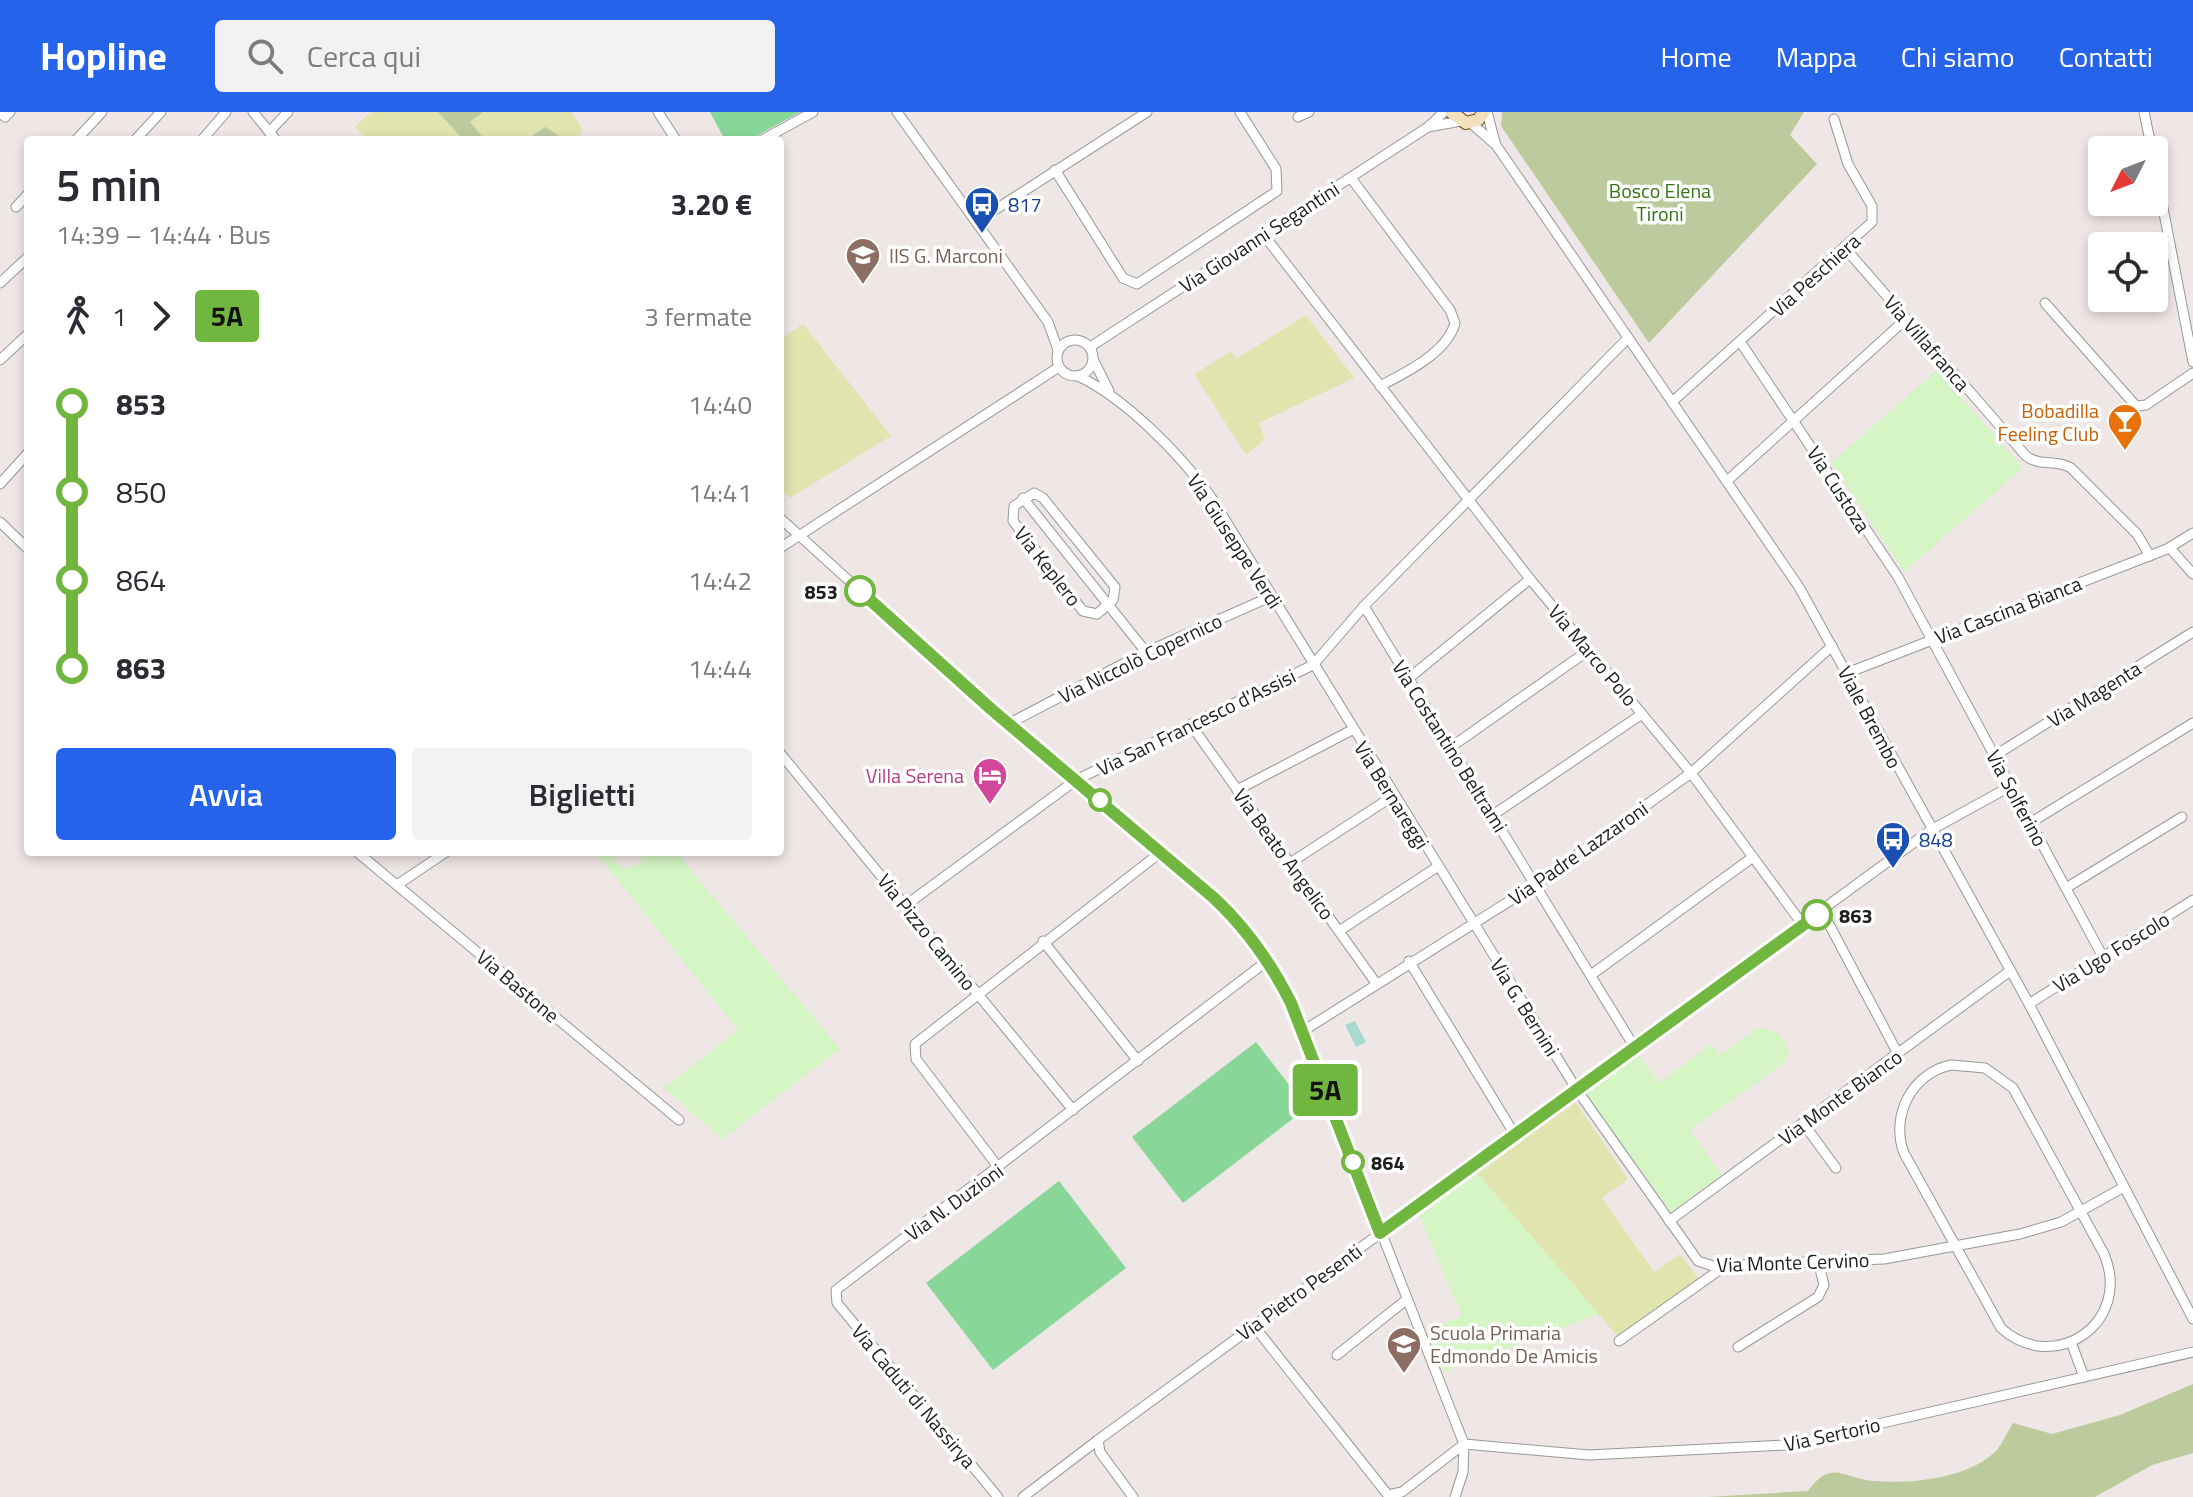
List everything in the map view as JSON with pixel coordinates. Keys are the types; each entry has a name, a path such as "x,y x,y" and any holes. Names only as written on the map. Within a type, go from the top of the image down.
{"street":[{"path":"80,136 102,112"},
{"path":"139,136 161,112"},
{"path":"205,136 226,112"},
{"path":"253,112 272,136 288,112"},
{"path":"658,112 673,136"},
{"path":"769,136 813,112"},
{"path":"897,112 1048,322 1058,350 1059,367 1069,375 1078,376 1089,370 1093,359 1090,347 1048,322"},
{"path":"976,222 1147,112"},
{"path":"1055,170 1123,278 1139,283 1277,191 1276,169 1240,112"},
{"path":"1298,117 1309,112"},
{"name":"Via Giovanni Segantini","path":"1090,347 1428,127 1444,112"},
{"path":"1461,119 1486,112"},
{"name":"Viale Brembo","path":"1486,112 1496,145 1792,575 2029,1004 2193,1319"},
{"path":"2144,112 2149,136"},
{"name":"Via Giovanni Segantini","path":"1428,127 1461,119"},
{"name":"Viale Brembo","path":"1461,119 1496,145"},
{"name":"Via Peschiera","path":"1672,402 1870,225 1874,213 1848,164 1834,119"},
{"path":"1351,178 1455,320 1452,332 1427,357 1380,386"},
{"path":"16,207 24,198"},
{"path":"2165,216 2193,362"},
{"name":"Via Marco Polo","path":"1263,234 1467,500 1691,773 1803,925"},
{"name":"Via Villafranca","path":"1845,248 2026,456 2037,463 2060,463 2071,468 2137,534 2150,556"},
{"path":"0,283 24,261"},
{"path":"2045,303 2136,406 2148,404 2193,373"},
{"path":"1727,481 1905,320"},
{"path":"0,360 24,338"},
{"name":"Via San Francesco d'Assisi","path":"906,905 1076,780 1313,665 1364,606 1628,338"},
{"path":"1058,350 1073,339"},
{"name":"Via Custoza","path":"1741,343 1898,577 1931,639"},
{"name":"Via Giuseppe Verdi","path":"1093,359 1110,394"},
{"path":"784,546 1059,367"},
{"name":"Via Giuseppe Verdi","path":"1078,376 1110,394 1203,486 1313,665"},
{"path":"0,484 24,457"},
{"name":"Via Keplero","path":"1031,493 1041,496 1113,585 1115,597 1108,605 1095,614 1083,611 1013,521 1012,508 1023,498 1031,493"},
{"name":"Via Keplero","path":"1023,498 1146,652"},
{"path":"784,521 1008,724 1226,909 1267,961 1303,1031 1464,1444 1462,1477 1455,1497"},
{"path":"0,522 24,545"},
{"name":"Via Cascina Bianca","path":"1847,673 2170,548 2193,533"},
{"path":"2170,548 2193,574"},
{"path":"1408,679 1530,579"},
{"name":"Via Niccolò Copernico","path":"1008,724 1146,652 1272,596"},
{"name":"Via Costantino Beltrami","path":"1364,606 1635,1048"},
{"name":"Via Magenta","path":"1994,756 2193,632"},
{"name":"Via Solferino","path":"1931,639 2103,957"},
{"name":"Via Padre Lazzaroni","path":"1303,1031 1409,961 1535,885 1691,773 1832,646"},
{"path":"1451,747 1589,650"},
{"name":"Via Bernareggi","path":"1313,665 1473,924"},
{"path":"1493,815 1642,714"},
{"path":"2030,823 2193,723"},
{"name":"Via Beato Angelico","path":"1191,725 1376,983"},
{"path":"1237,790 1352,730"},
{"name":"Via Pizzo Camino","path":"784,758 1073,1110"},
{"name":"Via Pietro Pesenti","path":"1098,1443 1931,830 2011,786"},
{"path":"1290,863 1393,796"},
{"path":"2066,888 2182,817"},
{"path":"999,1168 913,1052 918,1040 1161,852"},
{"name":"Via Bastone","path":"362,856 679,1120"},
{"path":"397,885 440,856"},
{"path":"1591,975 1753,857"},
{"path":"1339,931 1437,867"},
{"name":"Via Ugo Foscolo","path":"2029,1004 2193,900"},
{"path":"1822,911 1898,1054"},
{"name":"Via G. Bernini","path":"1473,924 1577,1090"},
{"path":"1043,941 1138,1061"},
{"name":"Via N. Duzioni","path":"835,1294 841,1285 999,1168 1267,961"},
{"path":"1409,961 1515,1135"},
{"name":"Via Monte Bianco","path":"1669,1221 2010,971"},
{"path":"1978,1065 2006,1081 2022,1102 2081,1211 2108,1263 2111,1285 2108,1302 2098,1323 2071,1342 2033,1345 2003,1330 1953,1246 1904,1153 1899,1134 1901,1114 1913,1090 1927,1075 1942,1067 1978,1065"},
{"name":"Via Monte Cervino","path":"1577,1090 1698,1261 1710,1266 1884,1259 2038,1230 2124,1187"},
{"path":"1803,1123 1836,1168"},
{"path":"1738,1347 1818,1297 1824,1285 1818,1261"},
{"path":"1619,1341 1725,1266"},
{"name":"Via Caduti di Nassirya","path":"835,1294 838,1305 998,1497"},
{"path":"1337,1355 1406,1300"},
{"path":"1254,1326 1388,1495 1398,1495 1464,1444"},
{"path":"2071,1342 2084,1377"},
{"name":"Via Sertorio","path":"1464,1444 1589,1455 1774,1446 2193,1352"},
{"path":"1023,1497 1098,1443 1133,1497"}],"green space":[{"path":"371,112 438,112 460,136 363,136 355,127"},
{"path":"438,112 483,112 470,122 482,136 460,136"},
{"path":"483,112 572,112 583,131 579,136 558,136 540,129 530,136 482,136 470,122"},
{"path":"710,112 800,112 756,136 723,136"},
{"name":"Bosco Elena Tironi","path":"1502,112 1804,112 1790,135 1817,164 1649,343 1501,126"},
{"path":"545,127 559,136 531,136"},
{"path":"1306,315 1354,378 1259,423 1265,439 1246,455 1194,374 1232,351 1236,359"},
{"path":"803,324 891,436 790,498 784,492 784,336"},
{"path":"1937,370 2023,468 1904,572 1831,463"},
{"path":"598,856 614,856 616,863 628,869 640,863 641,856 679,856 840,1049 722,1139 664,1088 738,1030"},
{"path":"1758,1028 1779,1034 1789,1053 1783,1064 1690,1130 1722,1175 1671,1212 1585,1093 1638,1054 1659,1083 1711,1044 1720,1055"},
{"path":"1256,1042 1307,1108 1183,1203 1132,1137"},
{"path":"1575,1102 1628,1179 1602,1198 1654,1272 1680,1254 1699,1279 1618,1337 1476,1172"},
{"path":"1476,1172 1599,1314 1444,1372 1427,1330 1462,1316 1418,1213"},
{"path":"1059,1181 1126,1268 993,1370 926,1283"},
{"path":"2193,1384 2193,1453 2152,1465 2095,1497 1707,1497 1808,1491 1816,1481 1831,1473 1888,1482 1939,1478 1985,1460 1997,1450 2013,1423 2052,1434 2120,1415"}],"water":[{"path":"1355,1021 1366,1042 1356,1047 1345,1025"}],"bus line":[{"name":"5A","path":"860,591 947,671 1226,909 1282,984 1380,1233 1817,915"}],"place":[{"name":"817","path":"982,235"},
{"name":"IIS G. Marconi","path":"863,286"},
{"name":"Bobadilla Feeling Club","path":"2125,452"},
{"name":"853","path":"860,591"},
{"name":"Villa Serena","path":"990,806"},
{"name":"848","path":"1893,870"},
{"name":"863","path":"1817,915"},
{"name":"864","path":"1353,1162"},
{"name":"Scuola Primaria Edmondo De Amicis","path":"1404,1375"}]}
